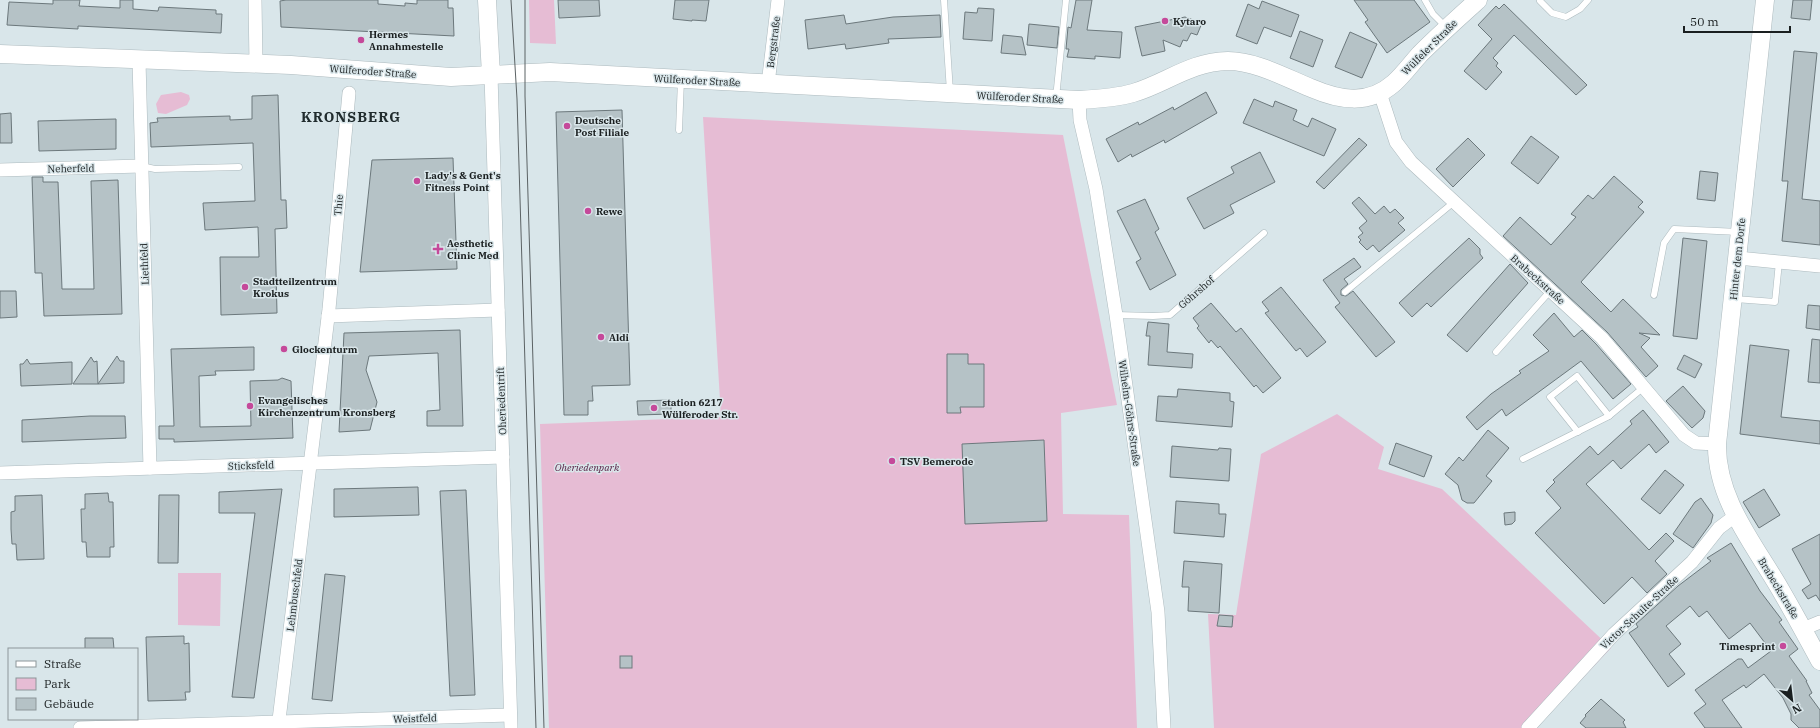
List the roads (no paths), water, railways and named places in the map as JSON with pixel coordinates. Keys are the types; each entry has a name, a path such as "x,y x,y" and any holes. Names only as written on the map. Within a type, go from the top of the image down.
{"main road":[{"path":"487,0 491,75"},
{"name":"Wülfeler Straße","path":"1380,93 1393,84 1447,28 1478,0"},
{"name":"Hinter dem Dorfe","path":"1735,516 1727,498 1717,458 1717,444 1765,0"},
{"name":"Wülferoder Straße","path":"0,54 139,61 256,64 451,77 550,72 1079,100 1106,99 1133,93 1183,70 1206,64 1228,61 1253,66 1338,98 1361,98 1380,93"},
{"name":"Brabeckstraße","path":"1735,516 1803,629 1820,661"}],"street":[{"path":"255,0 256,64"},
{"name":"Bergstraße","path":"768,84 778,0"},
{"name":"Liethfeld","path":"139,61 150,468"},
{"name":"Oheriedentrift","path":"491,75 510,722"},
{"name":"Thie","path":"309,463 328,316 349,93"},
{"name":"Brabeckstraße","path":"1380,93 1396,142 1411,162 1602,338 1684,435 1696,444 1717,444"},
{"name":"Wilhelm-Göhrs-Straße","path":"1079,100 1080,120 1096,189 1116,315 1158,612 1164,728"},
{"name":"Neherfeld","path":"0,170 141,166"},
{"path":"1738,258 1820,266"},
{"path":"328,316 498,310"},
{"name":"Sticksfeld","path":"0,473 503,457"},
{"name":"Lehmbuschfeld","path":"279,725 309,463"},
{"name":"Victor-Schulte-Straße","path":"1528,728 1614,634 1692,562 1720,528 1735,516"},
{"path":"1803,629 1820,622"},
{"name":"Weistfeld","path":"80,728 510,722"}],"lane":[{"path":"944,0 950,94"},
{"path":"1055,99 1066,0"},
{"path":"1425,0 1433,14 1447,28"},
{"path":"1540,1 1552,14 1566,17 1580,9 1588,0"},
{"path":"679,130 681,79"},
{"path":"141,166 155,169 239,167"},
{"path":"1344,292 1454,202"},
{"path":"1654,295 1664,243 1674,229 1741,233"},
{"name":"Göhrshof","path":"1116,315 1153,316 1170,314 1264,233"},
{"path":"1733,299 1775,302 1779,262"},
{"path":"1496,352 1551,290"},
{"path":"1578,432 1550,397 1577,376 1609,416"},
{"path":"1524,459 1609,416 1644,387"}],"tram line":[{"path":"511,0 517,99 536,728"},
{"path":"525,0 525,96 544,728"}],"place":[{"name":"Kytaro","path":"1165,21"},
{"name":"Hermes Annahmestelle","path":"361,40"},
{"name":"Deutsche Post Filiale","path":"567,126"},
{"name":"Lady's & Gent's Fitness Point","path":"417,181"},
{"name":"Rewe","path":"588,211"},
{"name":"Aesthetic Clinic Med","path":"438,249"},
{"name":"Stadtteilzentrum Krokus","path":"245,287"},
{"name":"Aldi","path":"601,337"},
{"name":"Glockenturm","path":"284,349"},
{"name":"Evangelisches Kirchenzentrum Kronsberg","path":"250,406"},
{"name":"station 6217 Wülferoder Str.","path":"654,408"},
{"name":"TSV Bemerode","path":"892,461"},
{"name":"Timesprint","path":"1783,646"}],"district":[{"name":"KRONSBERG","path":"351,117"}],"park label":[{"name":"Oheriedenpark","path":"587,467"}]}
